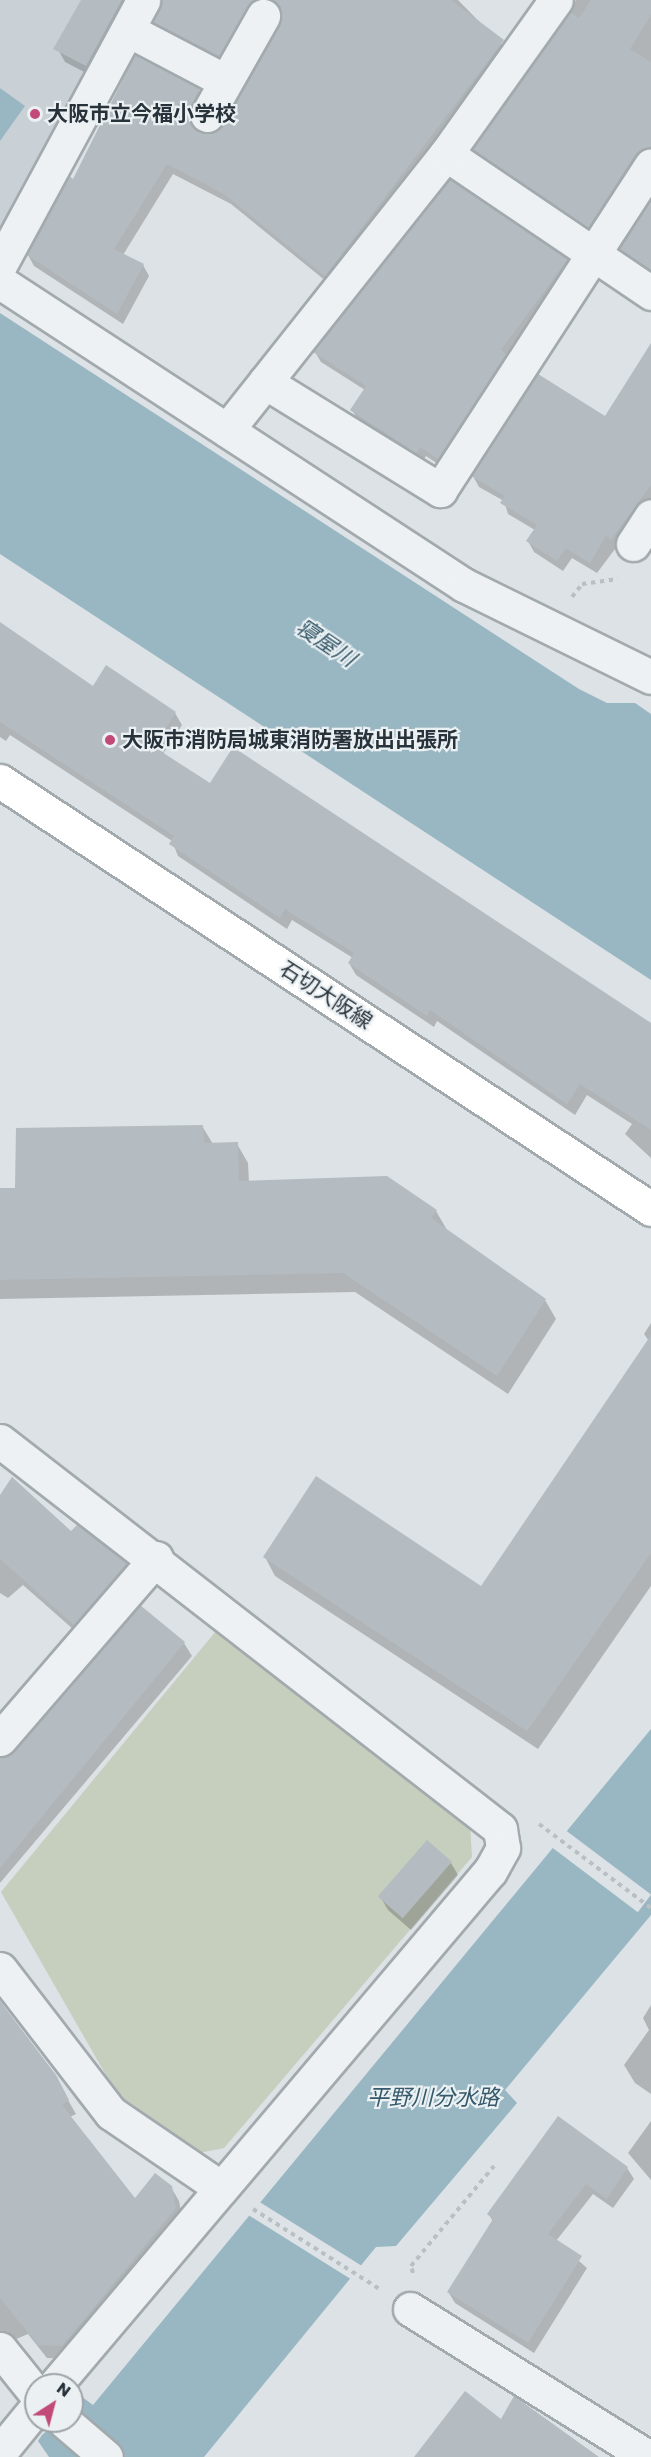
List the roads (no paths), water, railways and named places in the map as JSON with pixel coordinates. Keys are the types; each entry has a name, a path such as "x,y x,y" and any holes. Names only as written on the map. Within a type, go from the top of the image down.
{"main road":[{"name":"石切大阪線","path":"0,781 651,1209"}],"street":[{"path":"0,265 143,0"},
{"path":"227,430 447,154 556,0"},
{"path":"207,115 263,16"},
{"path":"128,30 225,81"},
{"path":"447,154 651,292"},
{"path":"265,382 440,490 651,165"},
{"path":"0,282 464,585 651,677"},
{"path":"633,543 651,516"},
{"path":"0,1441 156,1558 500,1830 503,1848 490,1871 65,2373"},
{"path":"0,1739 156,1558"},
{"path":"0,1969 111,2112 222,2188"},
{"path":"410,2309 648,2457"},
{"path":"0,2349 24,2379"},
{"path":"0,2452 24,2423"},
{"path":"78,2433 106,2457"}],"water":[{"path":"0,88 25,106 0,141"},
{"name":"寝屋川","path":"0,313 579,689 607,703 635,703 651,714 651,980 0,554"},
{"name":"平野川分水路","path":"651,1729 651,1915 505,2090 517,2103 396,2246 376,2247 204,2457 49,2457 38,2441 42,2435 44,2433 84,2433 84,2398 93,2405"}],"place":[{"name":"大阪市立今福小学校","path":"35,114"},
{"name":"大阪市消防局城東消防署放出出張所","path":"110,740"}]}
